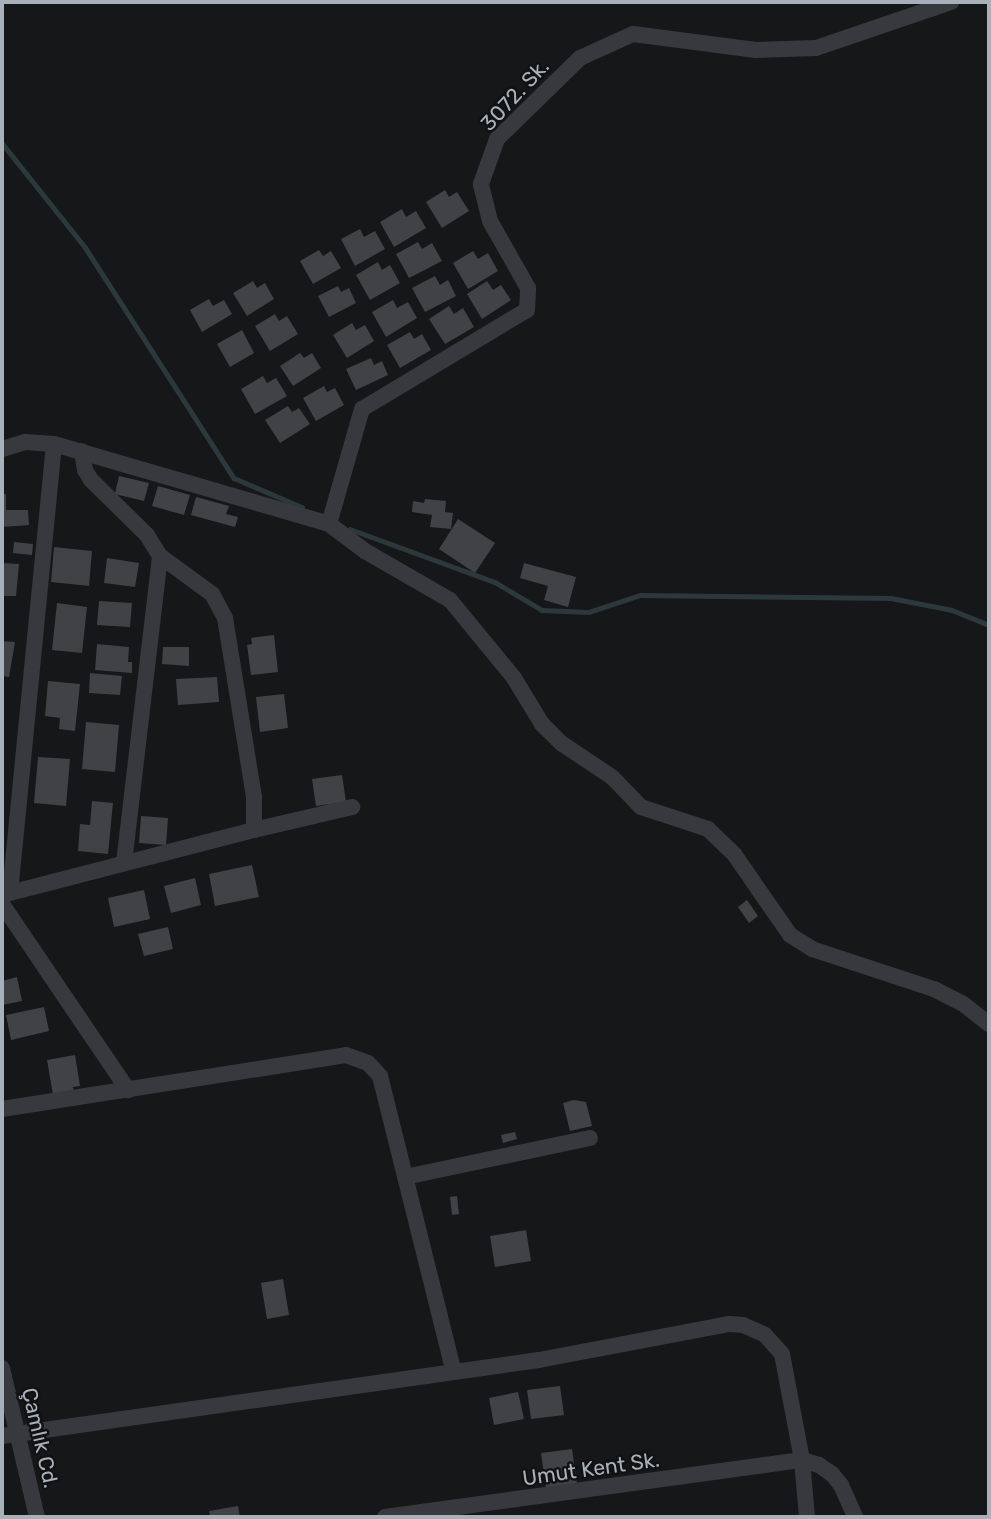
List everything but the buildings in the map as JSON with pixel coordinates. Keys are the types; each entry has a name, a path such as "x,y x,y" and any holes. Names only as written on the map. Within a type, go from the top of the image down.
{"street":[{"name":"3072. Sk.","path":"329,524 362,409 527,310 528,288 491,221 481,184 497,139 580,58 633,34 756,50 816,48 951,2"},
{"path":"2,449 25,442 54,444 329,524 365,551 450,600 514,678 542,724 561,743 612,777 641,807 708,829 734,853 790,935 811,949 934,989 962,1003 989,1024"},
{"path":"54,444 4,897 128,1090"},
{"path":"82,451 85,470 91,480 147,535 160,555 203,586 225,618 254,797 254,830"},
{"path":"124,863 160,555"},
{"path":"4,897 124,863 352,807"},
{"path":"2,1109 346,1055 358,1058 374,1068 380,1076 454,1372"},
{"path":"405,1177 590,1138"},
{"path":"10,1436 574,1354 730,1324 743,1325 765,1335 782,1354 802,1460 807,1517"},
{"name":"Çamlık Cd.","path":"2,1368 10,1436 37,1517"},
{"path":"802,1460 819,1465 832,1474 855,1517"},
{"name":"Umut Kent Sk.","path":"385,1517 468,1512 802,1460"}],"waterway":[{"path":"2,143 85,247 234,478 302,507"},
{"path":"350,529 495,582 542,610 589,612 640,595 891,598 952,610 989,625"}]}
